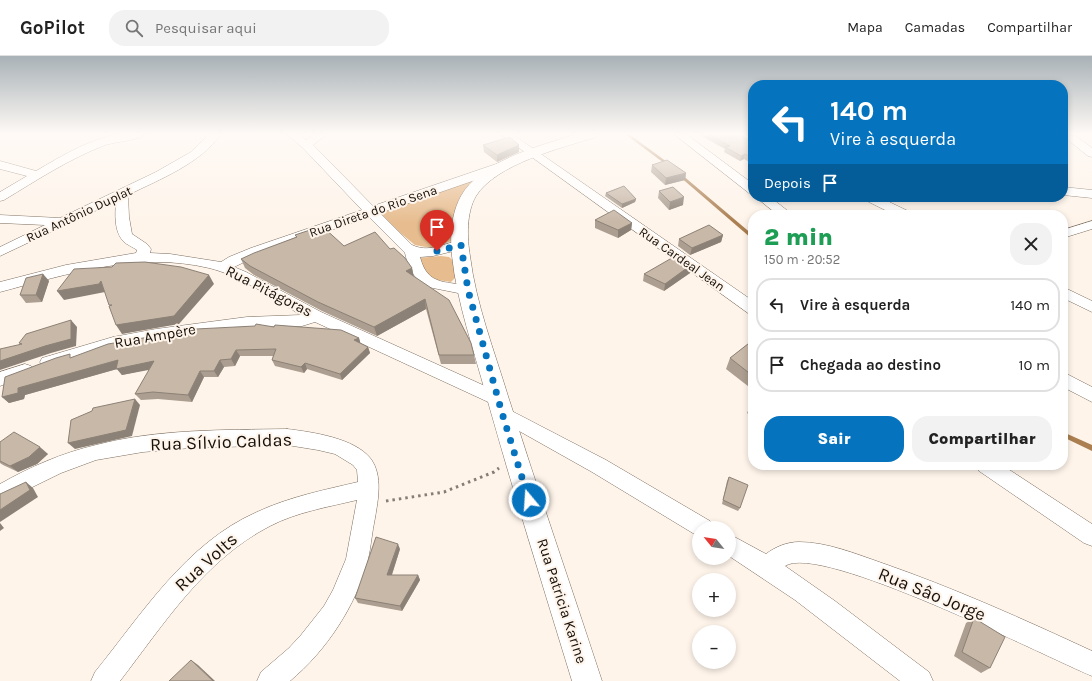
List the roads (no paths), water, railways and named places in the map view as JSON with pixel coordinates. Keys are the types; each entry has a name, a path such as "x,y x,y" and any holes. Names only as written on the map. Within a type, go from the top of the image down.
{"main road":[{"name":"Rua Direta do Rio Sena","path":"503,166 510,163"},
{"name":"Rua Patricia Karine","path":"503,166 485,179 469,194 465,204 460,227 461,245 468,290 500,406 587,681"}],"street":[{"path":"0,197 57,163"},
{"name":"Rua Antônio Duplat","path":"0,252 122,194 181,163"},
{"path":"324,163 406,248 412,251 426,253 461,245"},
{"name":"Rua Cardeal Jean","path":"546,163 748,305"},
{"path":"718,163 748,186"},
{"path":"0,165 36,175"},
{"name":"Rua Direta do Rio Sena","path":"224,267 234,260 256,251 503,166"},
{"path":"1068,192 1092,194"},
{"path":"122,194 125,234 144,249 142,257"},
{"path":"769,202 779,210"},
{"path":"879,202 895,210"},
{"path":"0,219 61,222"},
{"path":"1068,233 1092,226"},
{"path":"412,251 416,269 428,283 468,290"},
{"name":"Rua Pitágoras","path":"0,287 66,270 123,259 142,257 188,260 224,267 315,316 500,406 692,521"},
{"path":"1068,294 1092,306"},
{"name":"Rua Ampère","path":"0,379 58,358 113,343 156,335 247,322 302,321 315,316"},
{"path":"1068,382 1092,395"},
{"name":"Rua Sílvio Caldas","path":"0,494 53,466 110,449 146,444 219,439 287,437 323,443 356,455 365,467 367,497 356,565 344,594 326,624 306,649 270,681"},
{"path":"993,470 1092,536"},
{"name":"Rua Volts","path":"104,681 146,625 183,582 216,549 240,532 262,519 284,510 367,497"},
{"path":"736,548 768,567 831,611 920,681"},
{"name":"Rua Sâo Jorge","path":"768,567 778,557 791,553 808,554 843,561 886,575 957,603 1018,629 1092,664"}],"waterway":[{"path":"680,175 748,233"},
{"path":"1068,436 1092,448"}]}
